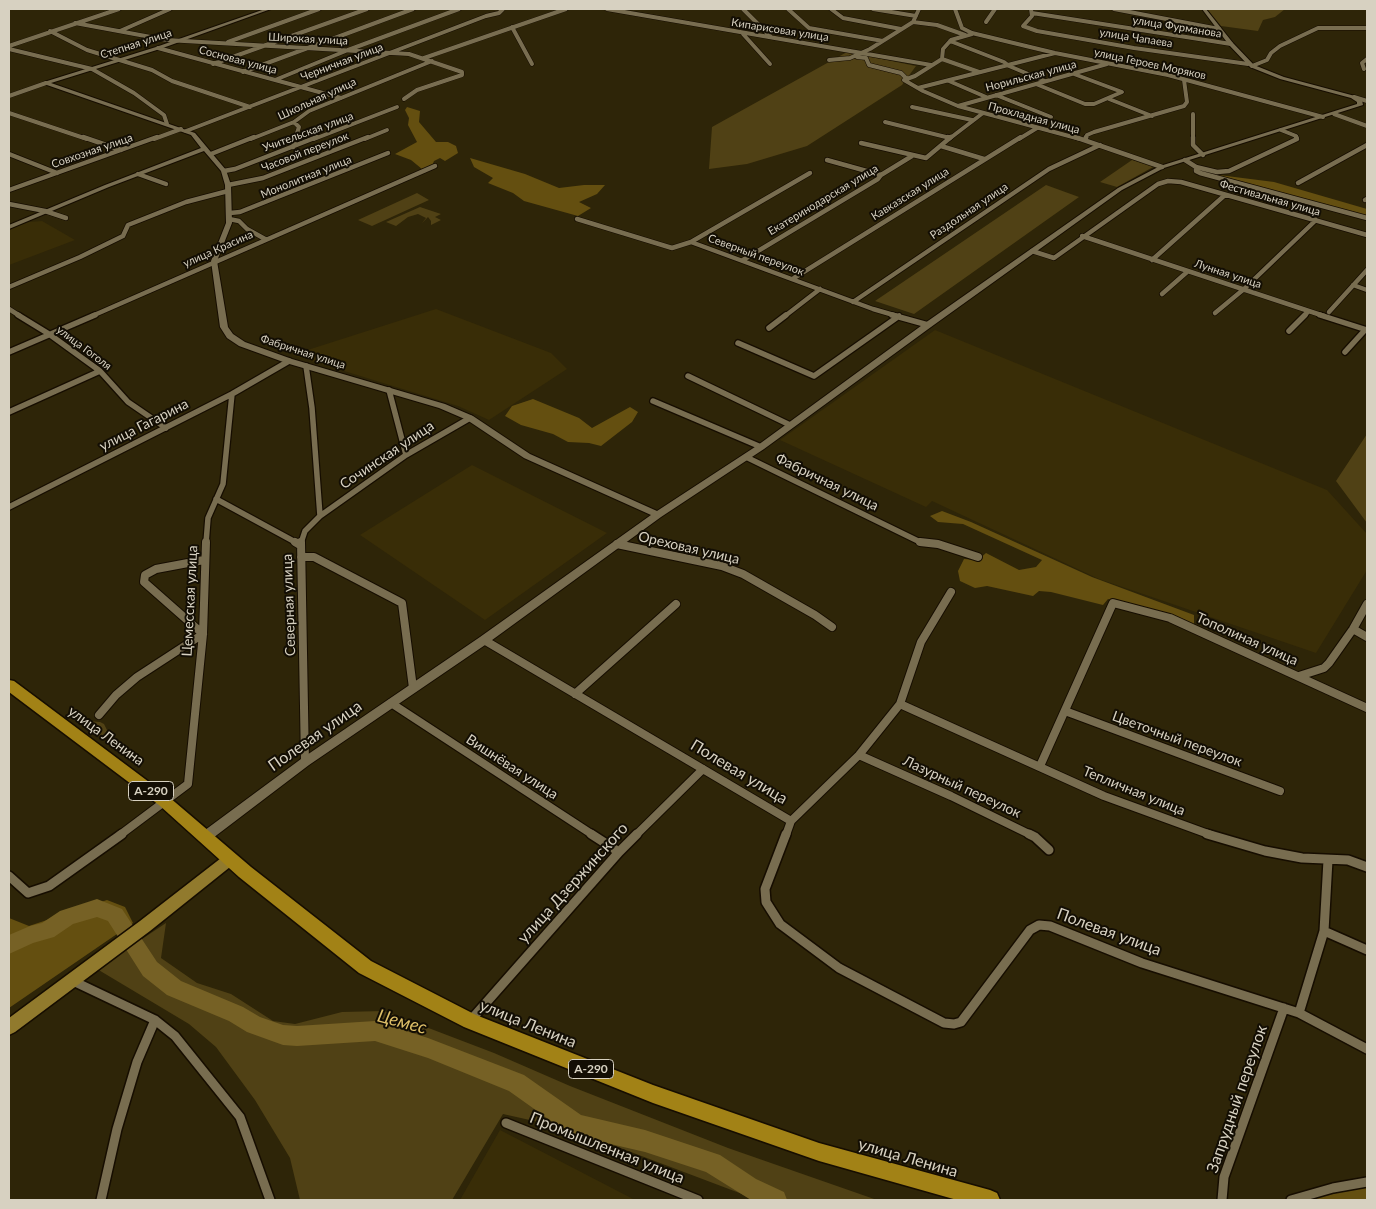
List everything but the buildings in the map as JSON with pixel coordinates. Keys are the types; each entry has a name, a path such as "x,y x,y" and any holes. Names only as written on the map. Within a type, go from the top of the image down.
{"highway":[{"name":"улица Ленина","path":"9,685 164,802 230,859 365,967 470,1021 653,1094 819,1152 990,1200"}],"main road":[{"name":"Степная улица","path":"46,83 183,40 269,9"},
{"path":"1204,9 1250,65"},
{"name":"улица Чапаева","path":"1250,65 1282,78 1353,97"},
{"name":"Фабричная улица","path":"46,83 138,116 166,122 193,134 224,171 228,188 229,216 214,261 224,327 230,336 242,344 289,361 442,406 470,418 527,456 658,515"},
{"path":"484,640 658,515 761,447 928,325 1120,189 1162,167 1360,105 1360,101 1353,97"},
{"name":"Школьная улица","path":"9,227 138,174 208,151"},
{"name":"Полевая улица","path":"205,837 305,762 484,640"},
{"path":"9,1027 145,926 230,859"}],"street":[{"path":"9,47 50,31 119,9"},
{"path":"119,31 170,9"},
{"path":"225,43 319,9"},
{"path":"213,64 367,9"},
{"path":"242,72 413,9"},
{"path":"275,80 348,50 459,9"},
{"name":"Черничная улица","path":"184,130 250,107 486,16 499,13 503,9"},
{"path":"424,58 566,9"},
{"name":"Кипарисовая улица","path":"607,9 743,34 771,37 860,55"},
{"path":"743,9 771,37"},
{"path":"788,9 809,28 883,41"},
{"path":"831,9 843,18 901,28"},
{"path":"873,9 916,16"},
{"path":"913,22 918,9"},
{"path":"956,9 962,28 972,34"},
{"path":"986,22 995,9"},
{"path":"1114,9 1219,29"},
{"name":"улица Чапаева","path":"1032,11 1032,16 1023,26 1047,34 1250,65"},
{"name":"улица Фурманова","path":"1032,11 1092,24 1231,44"},
{"path":"829,60 860,55 913,22 937,25 966,36"},
{"name":"Широкая улица","path":"75,23 167,40 409,54 462,72 462,74 417,90 404,99"},
{"path":"512,28 532,64"},
{"path":"1250,65 1267,60 1271,53 1280,46 1318,28 1367,28"},
{"path":"50,31 87,50 152,70 172,81 250,107"},
{"path":"743,34 770,64"},
{"path":"942,59 944,49 950,41 972,34"},
{"name":"улица Героев Моряков","path":"972,34 1231,91 1323,117"},
{"path":"950,41 1004,62 1045,81"},
{"path":"9,47 92,69 134,93 164,115 166,122"},
{"name":"Сосновая улица","path":"158,48 342,98"},
{"path":"918,88 1055,53"},
{"path":"860,55 931,65"},
{"path":"860,55 868,60 869,65 918,74"},
{"path":"906,80 942,59 979,72"},
{"path":"1367,59 1362,63 1366,68 1367,74"},
{"name":"Школьная улица","path":"208,151 294,122 309,111 432,61"},
{"name":"Норильская улица","path":"958,106 1108,63"},
{"name":"Прохладная улица","path":"901,72 906,80 918,88 958,106 1085,140 1162,167"},
{"path":"1036,84 1085,104 1094,104 1122,92 1074,74"},
{"path":"948,80 986,97"},
{"path":"1085,140 1087,135 1094,132 1184,106 1187,102 1184,80"},
{"name":"Степная улица","path":"9,96 46,83"},
{"name":"Прохладная улица","path":"996,95 1051,117"},
{"name":"улица Чапаева","path":"1353,97 1367,102"},
{"path":"1109,99 1152,116"},
{"path":"1360,105 1367,102"},
{"name":"Учительская улица","path":"224,171 235,169 397,107"},
{"path":"912,107 972,120"},
{"path":"9,113 122,150"},
{"path":"861,143 912,156 929,157 972,120 983,113"},
{"path":"1193,114 1193,145 1203,154"},
{"path":"1334,114 1367,126"},
{"path":"293,146 299,127 294,122"},
{"path":"885,122 950,138"},
{"name":"Кавказская улица","path":"794,278 1037,128"},
{"name":"Совхозная улица","path":"9,190 184,130"},
{"name":"Часовой переулок","path":"9,287 80,257 123,236 128,225 186,202 218,194 228,188 263,178 387,130"},
{"path":"1196,167 1217,172 1230,171 1297,139 1296,136 1281,130"},
{"name":"Раздольная улица","path":"853,302 1049,169 1100,145"},
{"path":"1298,184 1367,145"},
{"path":"941,146 984,159"},
{"name":"Монолитная улица","path":"229,216 388,153"},
{"path":"9,154 57,173"},
{"name":"Екатеринодарская улица","path":"743,260 878,179 881,175 912,156"},
{"path":"827,160 881,175"},
{"name":"Фестивальная улица","path":"1185,160 1196,167 1198,172 1367,218"},
{"name":"улица Красина","path":"9,352 435,166"},
{"path":"692,242 810,173"},
{"path":"138,174 166,184"},
{"name":"Фестивальная улица","path":"1082,236 1158,184 1168,181 1181,182 1367,235"},
{"path":"1152,260 1225,195"},
{"path":"9,204 45,211 66,218"},
{"path":"229,216 265,239"},
{"name":"Северный переулок","path":"577,220 672,248 692,242 794,278 853,302 928,325"},
{"path":"1215,313 1244,290 1316,220"},
{"path":"1032,251 1054,258 1082,236"},
{"name":"Лунная улица","path":"1082,236 1366,330"},
{"path":"1329,312 1367,270"},
{"path":"1162,294 1187,272"},
{"path":"1353,285 1367,290"},
{"path":"769,328 820,289"},
{"name":"улица Гоголя","path":"9,309 49,334 100,370 128,402 166,428"},
{"path":"1289,331 1308,312"},
{"path":"738,343 814,376 899,316"},
{"path":"1345,352 1366,330"},
{"name":"улица Гагарина","path":"9,507 232,394 289,361"},
{"path":"306,366 312,408 320,516"},
{"path":"9,412 100,370"},
{"path":"688,376 790,425"},
{"path":"389,390 406,455"},
{"name":"Цемесская улица","path":"9,876 28,892 49,886 71,872 188,784 203,634 204,560 208,518 223,484 232,394"},
{"path":"653,401 761,447"},
{"name":"Сочинская улица","path":"320,516 406,455 470,418"},
{"name":"Фабричная улица","path":"746,457 920,542 938,544 978,557"},
{"path":"216,499 300,545"},
{"name":"Северная улица","path":"305,762 300,545 305,531 320,516"},
{"name":"Ореховая улица","path":"617,544 722,566 743,574 815,615 832,627"},
{"path":"301,557 314,556 402,603 413,688"},
{"path":"99,715 116,695 137,677 203,634 144,582 146,575 156,569 204,560"},
{"path":"791,821 859,755 900,704 921,642 951,592"},
{"name":"Тополиная улица","path":"1065,711 1113,603 1170,618 1367,708"},
{"path":"575,694 676,604"},
{"path":"1299,676 1324,668 1329,663 1353,629 1367,604"},
{"path":"1353,629 1367,637"},
{"name":"Полевая улица","path":"484,640 791,821 765,889 766,902 780,924 839,968 944,1023 954,1024 961,1022 1030,930 1039,925 1050,926 1142,963 1299,1013 1367,1049"},
{"name":"Вишнёвая улица","path":"391,703 618,852"},
{"name":"Тепличная улица","path":"900,704 1104,796 1204,834 1265,851 1302,858 1348,860 1367,867"},
{"path":"1040,766 1065,711"},
{"name":"Цветочный переулок","path":"1065,711 1280,791"},
{"name":"Лазурный переулок","path":"859,755 951,796 1035,837 1049,850"},
{"name":"улица Дзержинского","path":"470,1021 618,852 703,769"},
{"path":"1299,1013 1324,932 1328,860"},
{"path":"1324,932 1367,950"},
{"path":"71,980 155,1020 175,1036 240,1117 270,1200"},
{"name":"Запрудный переулок","path":"1222,1200 1224,1177 1284,1008"},
{"path":"101,1200 116,1129 137,1062 155,1020"},
{"name":"Промышленная улица","path":"506,1123 698,1200"},
{"path":"1291,1200 1333,1188 1367,1182"}],"shaded area":[{"path":"1207,9 1285,9 1275,17 1263,20 1258,31 1221,26"},
{"path":"847,52 916,66 902,85 807,146 747,164 709,169 712,127"},
{"path":"407,107 420,111 419,122 436,142 448,142 456,146 458,153 445,161 440,158 434,161 432,166 422,169 411,160 395,154 417,142 408,125 409,118 405,110"},
{"path":"470,158 525,174 559,188 605,185 597,194 579,202 591,208 578,216 524,201 513,193 488,183 493,178 474,167"},
{"path":"1132,160 1153,167 1117,187 1100,182"},
{"path":"1211,174 1274,182 1367,209 1367,216"},
{"path":"1046,185 1079,197 914,314 875,301"},
{"path":"417,193 429,200 372,226 358,220"},
{"path":"420,207 441,214 435,217 441,220 431,225 428,217 422,223 426,218 418,214 408,217 396,226 386,222"},
{"path":"42,221 75,240 9,265 9,229 29,222"},
{"path":"436,309 551,353 567,369 489,420 458,406 292,355"},
{"path":"935,330 1327,490 1367,534 1367,570 1316,653 1099,579 932,501 926,507 780,440"},
{"path":"533,399 579,418 592,428 630,407 638,412 632,422 601,446 589,443 568,442 553,434 521,425 505,416 512,406"},
{"path":"1367,434 1367,523 1336,481"},
{"path":"472,465 607,533 485,620 360,535"},
{"path":"942,511 971,522 1092,577 1194,615 1194,625 1163,614 1108,599 1103,605 1051,592 1039,591 1033,596 987,586 975,588 960,581 958,571 964,559 978,560 986,553 1019,570 1036,567 1042,560 963,524 938,522 930,516"},
{"path":"78,720 100,722 104,724 107,730 105,734 98,737"},
{"path":"107,900 125,907 133,923 9,1008 9,918 29,926"},
{"path":"166,923 161,958 197,983 231,994 273,1021 295,1024 342,1012 384,1011 494,1053 570,1086 728,1148 877,1200 758,1200 570,1129 503,1114 452,1200 300,1200 290,1158 255,1100 216,1047 189,1024 97,969"},
{"path":"500,1130 635,1200 460,1200"},
{"path":"1367,1187 1367,1200 1306,1200 1319,1195"}],"waterway":[{"name":"Цемес","path":"9,945 30,935 47,931 67,917 97,908 115,915 150,969 174,988 236,1014 254,1025 283,1035 297,1036 375,1031 428,1048 516,1083 576,1125 645,1141 712,1163 748,1187 776,1200"}]}
